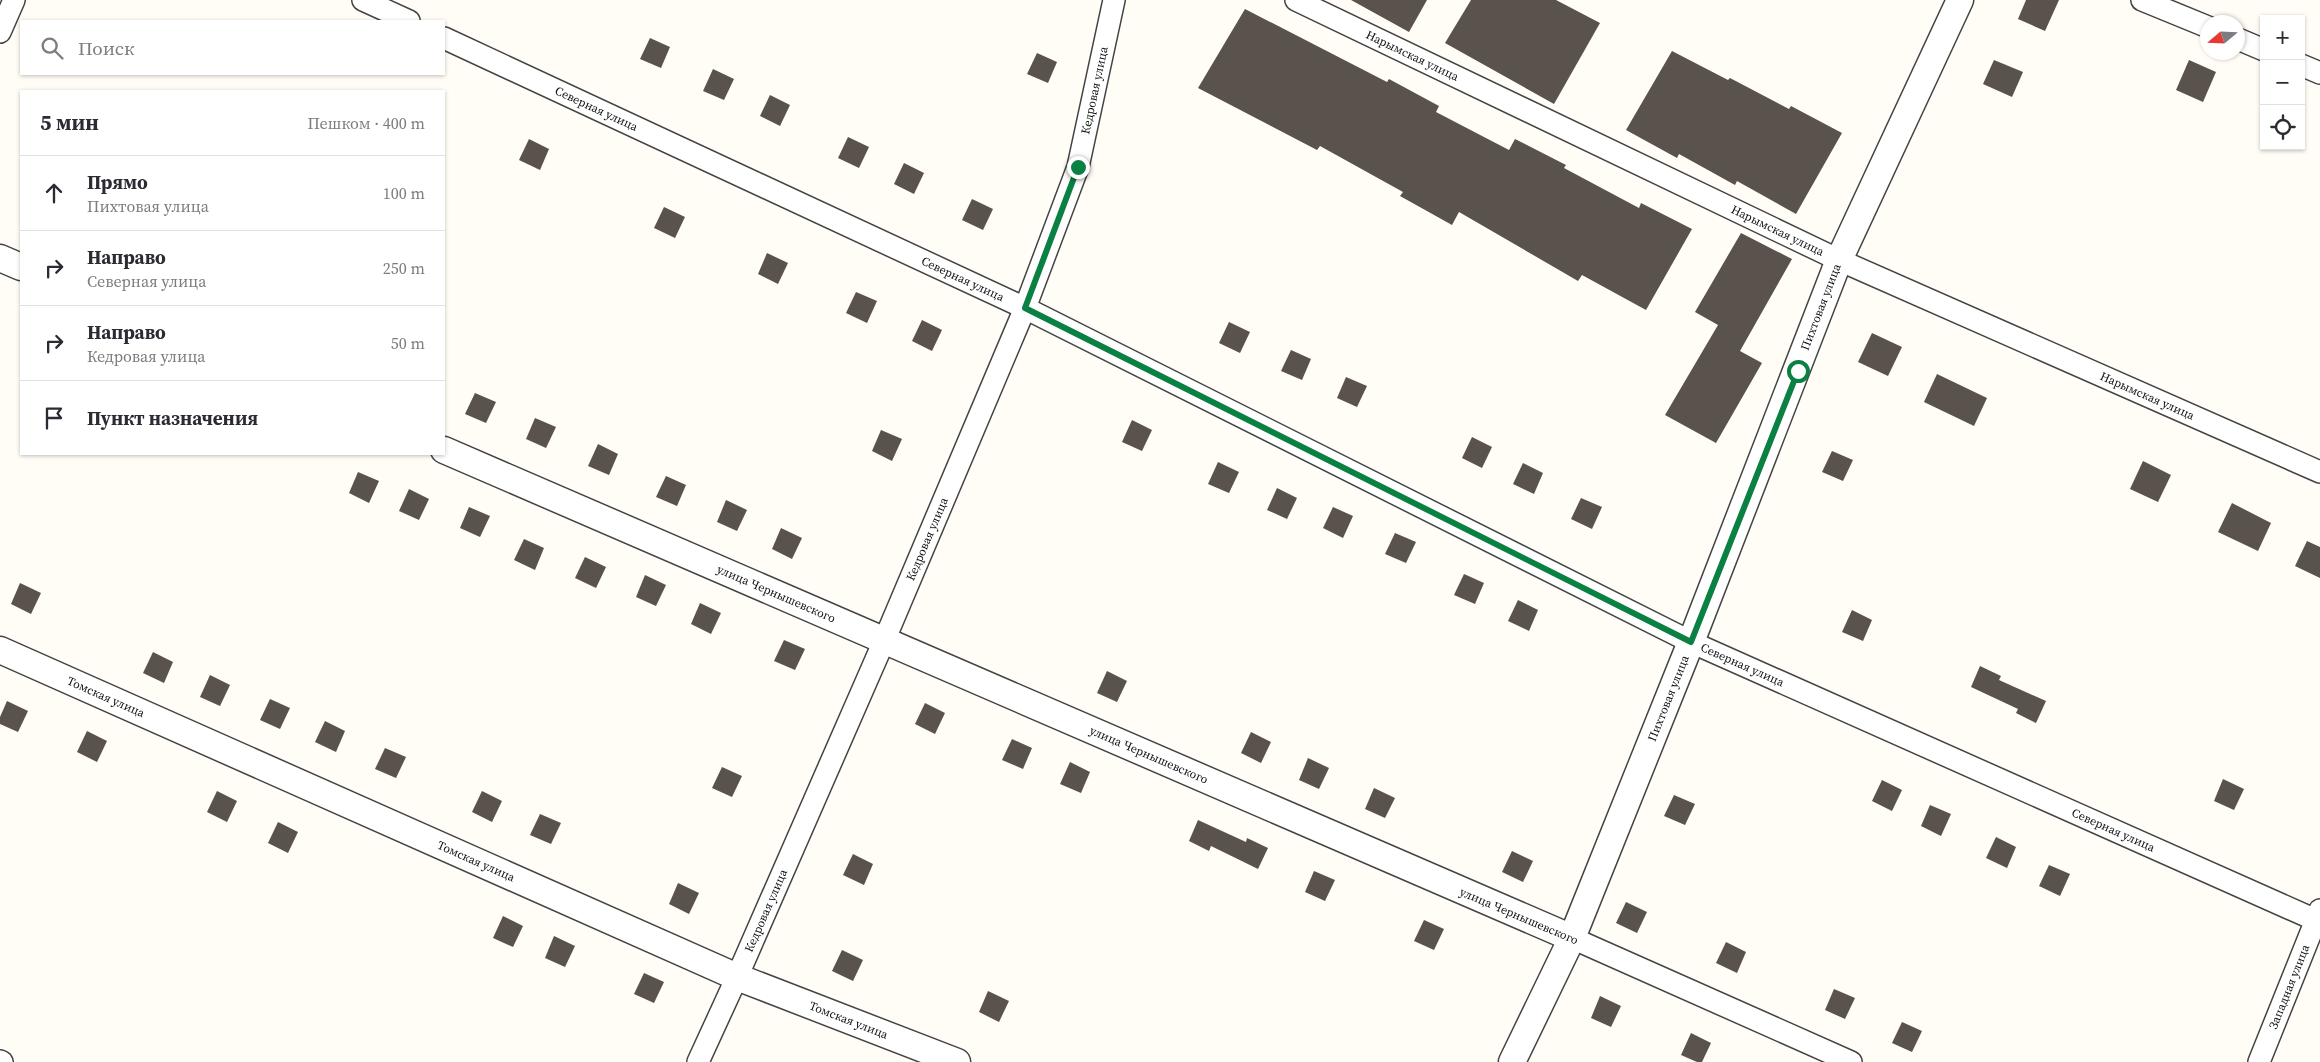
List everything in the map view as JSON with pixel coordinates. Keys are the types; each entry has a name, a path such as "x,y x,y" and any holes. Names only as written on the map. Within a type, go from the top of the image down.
{"street":[{"path":"0,32 14,0"},
{"path":"363,0 407,20"},
{"name":"Кедровая улица","path":"698,1062 738,977 884,641 1025,308 1078,167 1114,0"},
{"name":"Нарымская улица","path":"1296,0 1839,260 2320,472"},
{"name":"Пихтовая улица","path":"1512,1062 1572,938 1691,642 1839,260 1960,0"},
{"path":"2142,0 2200,24"},
{"name":"Северная улица","path":"445,38 1025,308 1691,642 2318,918"},
{"path":"2245,42 2260,48"},
{"path":"2305,67 2320,73"},
{"path":"0,258 20,267"},
{"name":"улица Чернышевского","path":"445,450 1572,938 1851,1062"},
{"name":"Томская улица","path":"0,650 738,977 957,1062"},
{"name":"Западная улица","path":"2259,1062 2318,918"}],"building":[{"path":"1351,0 1427,0 1409,32"},
{"path":"1471,0 1556,0 1600,23 1554,104 1445,43"},
{"path":"2026,0 2059,0 2045,31 2018,19"},
{"path":"1245,9 1387,82 1389,79 1439,106 1436,112 1509,150 1515,139 1566,165 1564,168 1639,208 1641,203 1692,229 1646,310 1582,275 1578,281 1459,212 1452,225 1400,196 1403,192 1320,146 1317,150 1198,88"},
{"path":"650,38 670,47 661,68 640,59"},
{"path":"1672,51 1728,80 1730,78 1789,109 1791,106 1842,133 1796,214 1737,181 1735,185 1679,154 1677,158 1626,130"},
{"path":"1037,53 1057,62 1048,83 1027,74"},
{"path":"1994,60 2023,72 2012,97 1983,84"},
{"path":"2189,60 2216,72 2203,102 2176,90"},
{"path":"713,69 734,79 724,100 703,91"},
{"path":"770,95 790,105 780,126 760,116"},
{"path":"848,137 869,147 859,168 838,158"},
{"path":"529,139 549,149 540,170 519,160"},
{"path":"904,163 924,173 914,194 894,184"},
{"path":"972,199 993,209 983,230 962,220"},
{"path":"664,207 685,217 675,238 654,228"},
{"path":"1741,233 1792,259 1740,351 1762,363 1716,443 1665,415 1718,325 1695,312"},
{"path":"767,253 788,263 778,284 758,274"},
{"path":"856,292 877,301 867,323 846,313"},
{"path":"922,320 942,330 932,351 912,341"},
{"path":"1229,322 1250,332 1240,353 1219,343"},
{"path":"1872,333 1902,347 1888,376 1858,362"},
{"path":"1291,350 1311,359 1302,380 1281,371"},
{"path":"1937,374 1987,398 1974,426 1924,402"},
{"path":"1346,377 1367,386 1357,407 1337,398"},
{"path":"475,393 496,402 486,423 465,414"},
{"path":"535,418 556,427 546,448 526,439"},
{"path":"1132,420 1152,430 1142,451 1122,442"},
{"path":"881,430 902,439 892,461 872,451"},
{"path":"1472,437 1492,447 1482,468 1462,458"},
{"path":"598,444 618,454 609,475 588,466"},
{"path":"1832,451 1853,460 1843,481 1822,472"},
{"path":"2143,461 2171,475 2158,502 2130,489"},
{"path":"1218,462 1239,472 1229,493 1208,484"},
{"path":"1523,463 1543,473 1534,494 1513,484"},
{"path":"358,472 379,481 369,503 349,493"},
{"path":"666,476 686,485 677,506 656,497"},
{"path":"1277,488 1297,498 1287,519 1267,510"},
{"path":"409,489 429,499 419,520 399,511"},
{"path":"1581,498 1602,507 1592,529 1571,519"},
{"path":"726,500 747,510 737,531 717,522"},
{"path":"2232,503 2271,523 2258,551 2218,532"},
{"path":"469,507 490,516 480,537 460,528"},
{"path":"1333,507 1353,516 1343,538 1323,528"},
{"path":"781,528 802,538 792,559 772,549"},
{"path":"1395,533 1416,542 1406,563 1385,554"},
{"path":"524,539 544,548 535,570 514,560"},
{"path":"2307,541 2320,547 2320,578 2295,566"},
{"path":"585,557 606,567 596,588 575,578"},
{"path":"1464,574 1484,583 1475,604 1454,595"},
{"path":"645,575 666,585 656,606 636,597"},
{"path":"20,583 41,593 31,614 11,604"},
{"path":"1518,600 1538,610 1529,631 1508,621"},
{"path":"700,603 721,613 711,634 691,624"},
{"path":"1852,610 1872,620 1863,641 1842,632"},
{"path":"784,640 805,649 795,670 774,661"},
{"path":"153,652 173,662 164,683 143,673"},
{"path":"1980,666 2001,676 1999,680 2046,701 2036,723 2016,713 2018,709 1971,687"},
{"path":"1107,671 1127,681 1117,702 1097,693"},
{"path":"210,675 230,685 220,706 200,697"},
{"path":"270,699 290,708 280,729 260,720"},
{"path":"7,701 28,711 18,732 0,724 0,717"},
{"path":"925,703 945,713 935,734 915,724"},
{"path":"325,721 345,731 336,752 315,742"},
{"path":"87,731 107,741 97,762 77,752"},
{"path":"1251,732 1271,742 1261,763 1241,753"},
{"path":"1012,739 1032,748 1023,769 1002,760"},
{"path":"385,748 406,757 396,778 375,769"},
{"path":"1308,758 1329,768 1319,789 1299,780"},
{"path":"1070,762 1090,772 1081,793 1060,784"},
{"path":"722,767 742,776 732,797 712,788"},
{"path":"2223,779 2244,789 2234,810 2214,801"},
{"path":"1882,780 1902,790 1892,811 1872,801"},
{"path":"1374,788 1395,798 1385,818 1365,809"},
{"path":"217,791 237,801 227,822 207,812"},
{"path":"482,791 502,801 492,822 472,812"},
{"path":"1674,795 1695,804 1685,825 1664,816"},
{"path":"1930,805 1951,814 1941,836 1921,826"},
{"path":"540,814 561,823 551,844 530,835"},
{"path":"1198,820 1246,842 1247,838 1268,848 1258,869 1211,846 1209,851 1189,841"},
{"path":"278,822 298,832 288,853 268,843"},
{"path":"1996,837 2016,847 2007,868 1986,858"},
{"path":"1512,851 1533,861 1523,882 1502,872"},
{"path":"853,854 873,864 864,885 843,875"},
{"path":"2049,865 2070,874 2060,896 2039,886"},
{"path":"1314,871 1335,880 1325,901 1305,892"},
{"path":"678,883 699,893 689,914 669,904"},
{"path":"1626,902 1647,912 1637,933 1616,923"},
{"path":"503,916 523,926 513,947 493,938"},
{"path":"1424,920 1444,929 1434,950 1414,941"},
{"path":"554,936 575,946 565,967 545,958"},
{"path":"1726,942 1746,952 1737,973 1716,963"},
{"path":"842,950 863,960 853,981 832,971"},
{"path":"644,973 664,982 654,1003 634,994"},
{"path":"1834,989 1855,998 1845,1019 1825,1010"},
{"path":"988,991 1009,1001 999,1022 979,1012"},
{"path":"1600,996 1621,1006 1611,1027 1591,1018"},
{"path":"1902,1022 1922,1031 1912,1052 1892,1043"},
{"path":"1691,1033 1711,1043 1702,1062 1697,1062 1681,1055"}],"route":[{"path":"1078,167 1025,308 1691,642 1798,371"}]}
